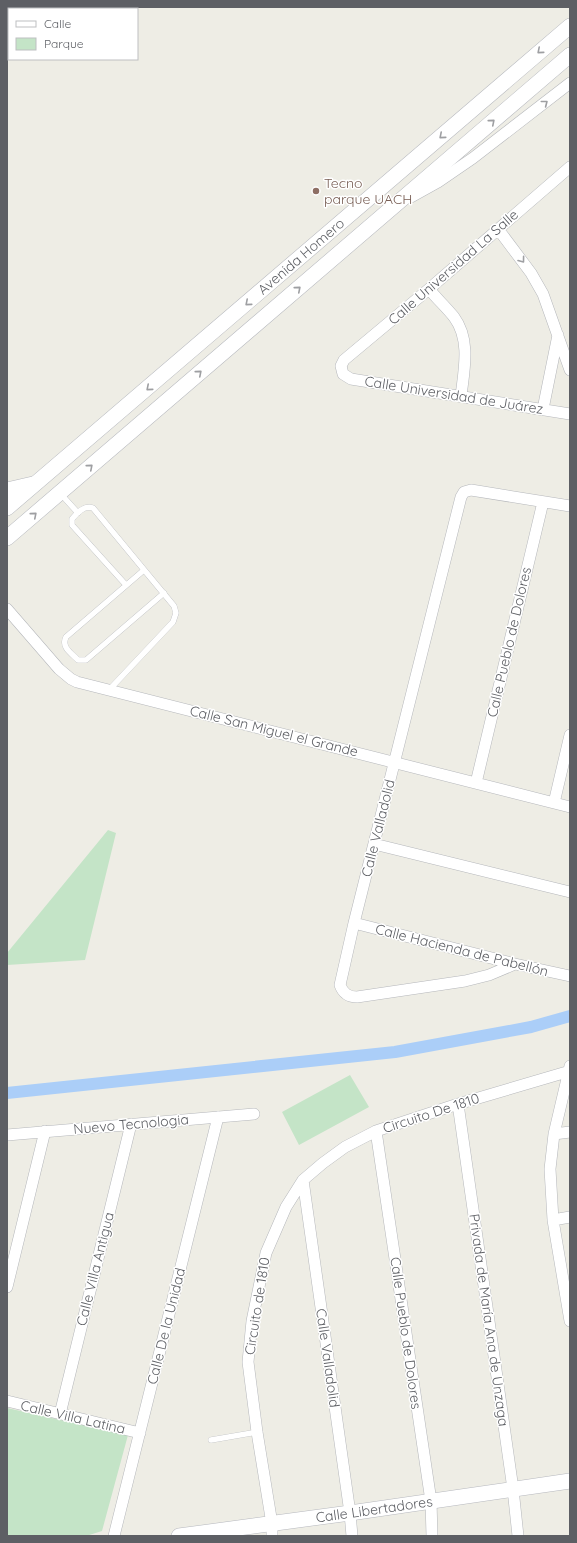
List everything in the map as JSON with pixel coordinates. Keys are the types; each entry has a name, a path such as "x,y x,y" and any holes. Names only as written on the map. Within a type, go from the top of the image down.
{"main road":[{"name":"Avenida Homero","path":"7,508 570,26"},
{"name":"Avenida Homero","path":"7,538 570,55"},
{"path":"7,490 38,483"},
{"name":"Calle Libertadores","path":"179,1536 272,1530 350,1513 570,1481"}],"street":[{"path":"398,204 438,182 473,158 570,83"},
{"name":"Calle Universidad La Salle","path":"341,370 344,360 498,229 568,174"},
{"path":"498,229 531,273 538,285 548,306 570,370"},
{"path":"429,289 454,318 463,337 465,357 461,396"},
{"path":"543,409 558,335"},
{"name":"Calle Universidad de Juárez","path":"341,370 343,374 350,379 570,414"},
{"name":"Calle Valladolid","path":"515,964 489,975 465,981 353,997 344,992 340,982 464,492 471,490 543,502"},
{"path":"543,502 570,506"},
{"name":"Calle Pueblo de Dolores","path":"476,783 543,502"},
{"name":"Calle San Miguel el Grande","path":"7,609 65,675 77,682 570,807"},
{"path":"554,802 570,735"},
{"path":"374,844 570,892"},
{"name":"Calle Hacienda de Pabellón","path":"354,923 515,964 570,976"},
{"path":"569,1069 554,1134 550,1169 553,1220 568,1299 570,1321"},
{"name":"Circuito De 1810","path":"303,1180 345,1147 376,1131 569,1069"},
{"name":"Privada de María Ana de Unzaga","path":"458,1104 513,1489 518,1536"},
{"name":"Nuevo Tecnologia","path":"7,1135 254,1114"},
{"name":"Calle De la Unidad","path":"114,1536 218,1117"},
{"name":"Calle Villa Antigua","path":"60,1414 131,1124"},
{"path":"7,1287 45,1131"},
{"name":"Calle Pueblo de Dolores","path":"376,1131 431,1501 432,1536"},
{"path":"554,1134 570,1132"},
{"name":"Calle Valladolid","path":"303,1180 352,1536"},
{"name":"Circuito de 1810","path":"272,1530 248,1362 252,1321 266,1253 286,1206 303,1180"},
{"path":"553,1220 570,1217"},
{"name":"Calle Villa Latina","path":"7,1401 140,1433"}],"lane":[{"path":"60,492 78,512"},
{"path":"109,690 173,622 176,610 93,508 87,507 78,512 72,519 72,525 126,585"},
{"path":"144,570 66,637 64,640 65,647 78,660 86,660 164,594"},
{"path":"211,1440 257,1432"}],"green space":[{"path":"108,830 116,833 85,960 7,965 7,953"},
{"path":"350,1075 369,1107 299,1145 282,1112"},
{"path":"7,1408 128,1435 102,1531 86,1536 7,1536"}],"waterway":[{"path":"7,1093 395,1052 531,1027 570,1016"}],"place":[{"name":"Tecno parque UACH","path":"316,191"}]}
